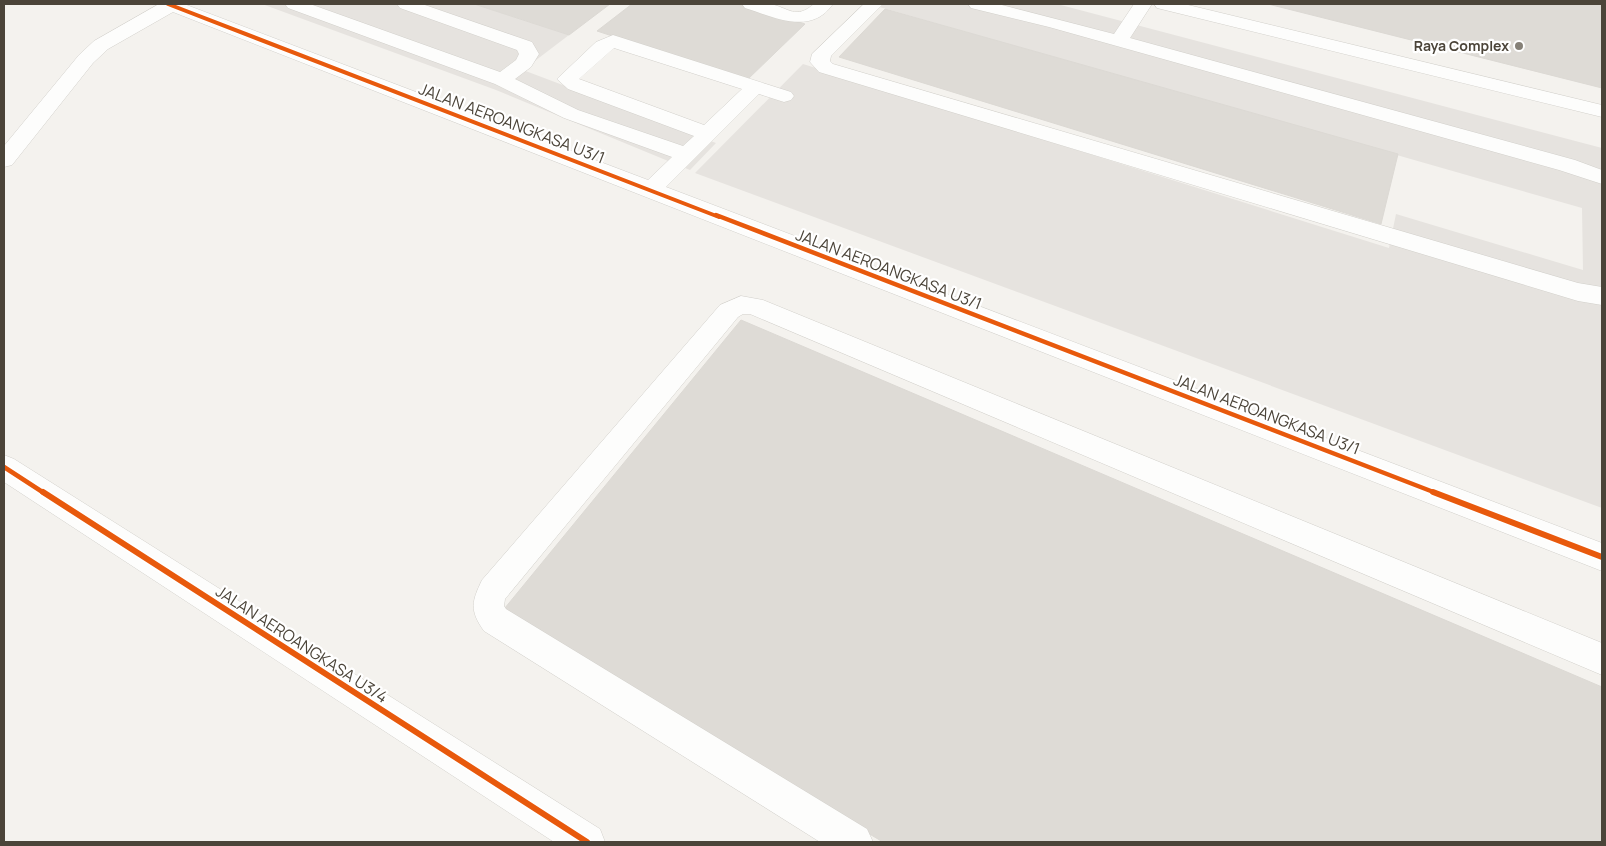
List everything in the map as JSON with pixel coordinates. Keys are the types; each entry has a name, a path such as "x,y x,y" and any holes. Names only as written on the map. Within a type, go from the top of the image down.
{"street":[{"path":"294,4 502,80 571,114 687,155"},
{"path":"406,4 525,46 529,54 524,62 502,80"},
{"path":"751,4 797,18 810,16 824,4"},
{"path":"874,4 822,54 820,62 826,68 1569,290 1602,296"},
{"path":"976,4 1001,7 1118,42 1566,165 1602,177"},
{"path":"1118,42 1143,4"},
{"path":"1163,4 1602,111"},
{"path":"4,160 86,59 101,45 180,6"},
{"name":"JALAN AEROANGKASA U3/1","path":"180,6 1602,557"},
{"path":"708,134 575,85 566,79 603,46 613,41 784,96"},
{"path":"651,190 756,86"},
{"path":"854,842 495,620 488,612 487,601 493,590 729,311 736,306 745,304 763,310 1602,659"},
{"name":"JALAN AEROANGKASA U3/4","path":"4,467 587,842"}],"shaded area":[{"path":"262,4 474,4 569,35 523,70 716,143 690,170 496,90"},
{"path":"869,4 1057,4 1602,148 1602,508 695,173 803,64 1389,248 1396,214 1583,270 1582,208"}],"building":[{"path":"474,4 610,4 569,35"},
{"path":"632,4 737,4 805,24 747,80 597,31"},
{"name":"Raya Complex","path":"1268,4 1602,4 1602,88"},
{"path":"885,9 1398,154 1381,224 839,57"},
{"path":"741,320 1602,687 1602,842 883,842 500,614"}],"cycle path":[{"path":"168,4 1602,557"},
{"path":"4,467 587,842"}],"place":[{"name":"Raya Complex","path":"1519,46"}]}
